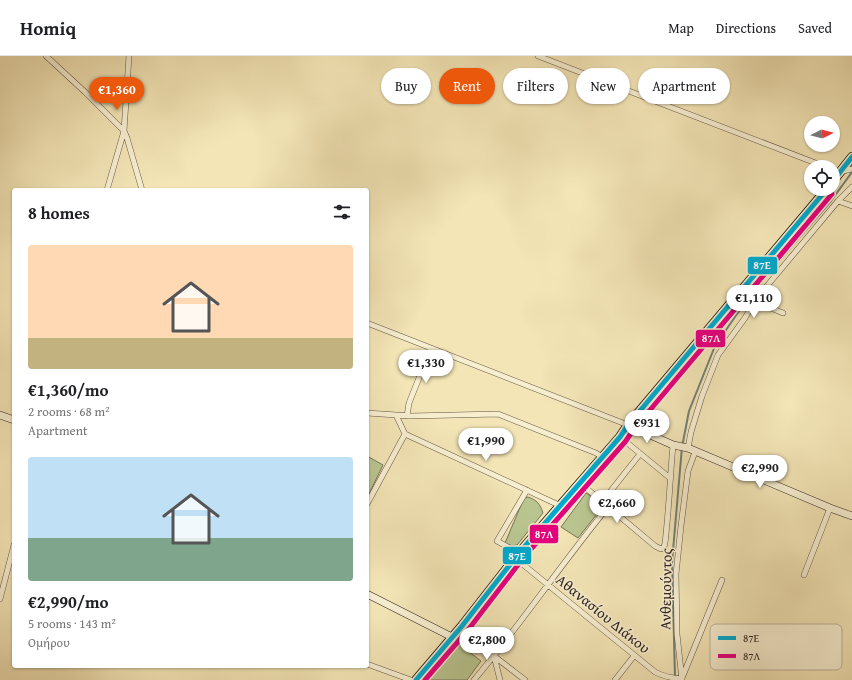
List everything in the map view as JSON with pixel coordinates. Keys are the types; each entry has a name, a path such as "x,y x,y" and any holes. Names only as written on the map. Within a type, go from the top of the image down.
{"main road":[{"path":"840,168 852,157"},
{"path":"416,680 459,629 517,555 620,437 628,425 822,196"}],"street":[{"path":"46,56 124,131 141,188"},
{"path":"108,188 124,131 129,56"},
{"path":"538,56 808,160"},
{"path":"840,170 852,169"},
{"path":"688,448 691,432 702,396 718,355 756,299 838,201 852,187"},
{"path":"838,201 852,206"},
{"path":"742,289 766,306 783,313"},
{"path":"369,324 628,425 673,445 688,448 852,516"},
{"path":"407,416 409,403 431,348"},
{"path":"369,413 407,416 498,414 596,453 602,457"},
{"path":"0,415 12,419"},
{"path":"396,415 404,434 561,506"},
{"path":"369,500 404,434"},
{"path":"620,437 670,478"},
{"name":"Ανθεμούντος","path":"608,506 655,546 661,548 664,547 670,505 670,478 673,445"},
{"name":"Ανθεμούντος","path":"682,680 677,634 676,574 680,526 688,471 695,452"},
{"path":"602,502 640,454"},
{"path":"474,680 494,656 579,542 608,506 580,483"},
{"name":"Αθανασίου Διάκου","path":"528,490 497,541 517,555 548,585 634,656 662,676 682,680"},
{"path":"804,575 830,508"},
{"path":"0,599 12,553"},
{"path":"682,680 722,580"},
{"path":"369,595 452,637"},
{"path":"459,629 526,680"},
{"path":"494,656 500,680"},
{"path":"615,680 634,656"},
{"path":"369,665 411,680"}],"green space":[{"path":"369,457 383,465 369,494"},
{"path":"586,493 604,505 578,538 561,527"},
{"path":"528,497 538,503 543,513 517,545 511,546 505,543 524,498"},
{"path":"456,642 481,661 467,680 427,680"}],"waterway":[{"path":"675,677 672,562 682,447 689,411 715,346 750,295 831,201 852,172"}],"transit line":[{"name":"87Ε","path":"840,172 852,157"},
{"name":"87Ε","path":"416,680 462,626 519,553 620,437 628,425 821,196"},
{"name":"87Λ","path":"425,680 468,630 524,557 625,442 634,429 830,196"}]}
